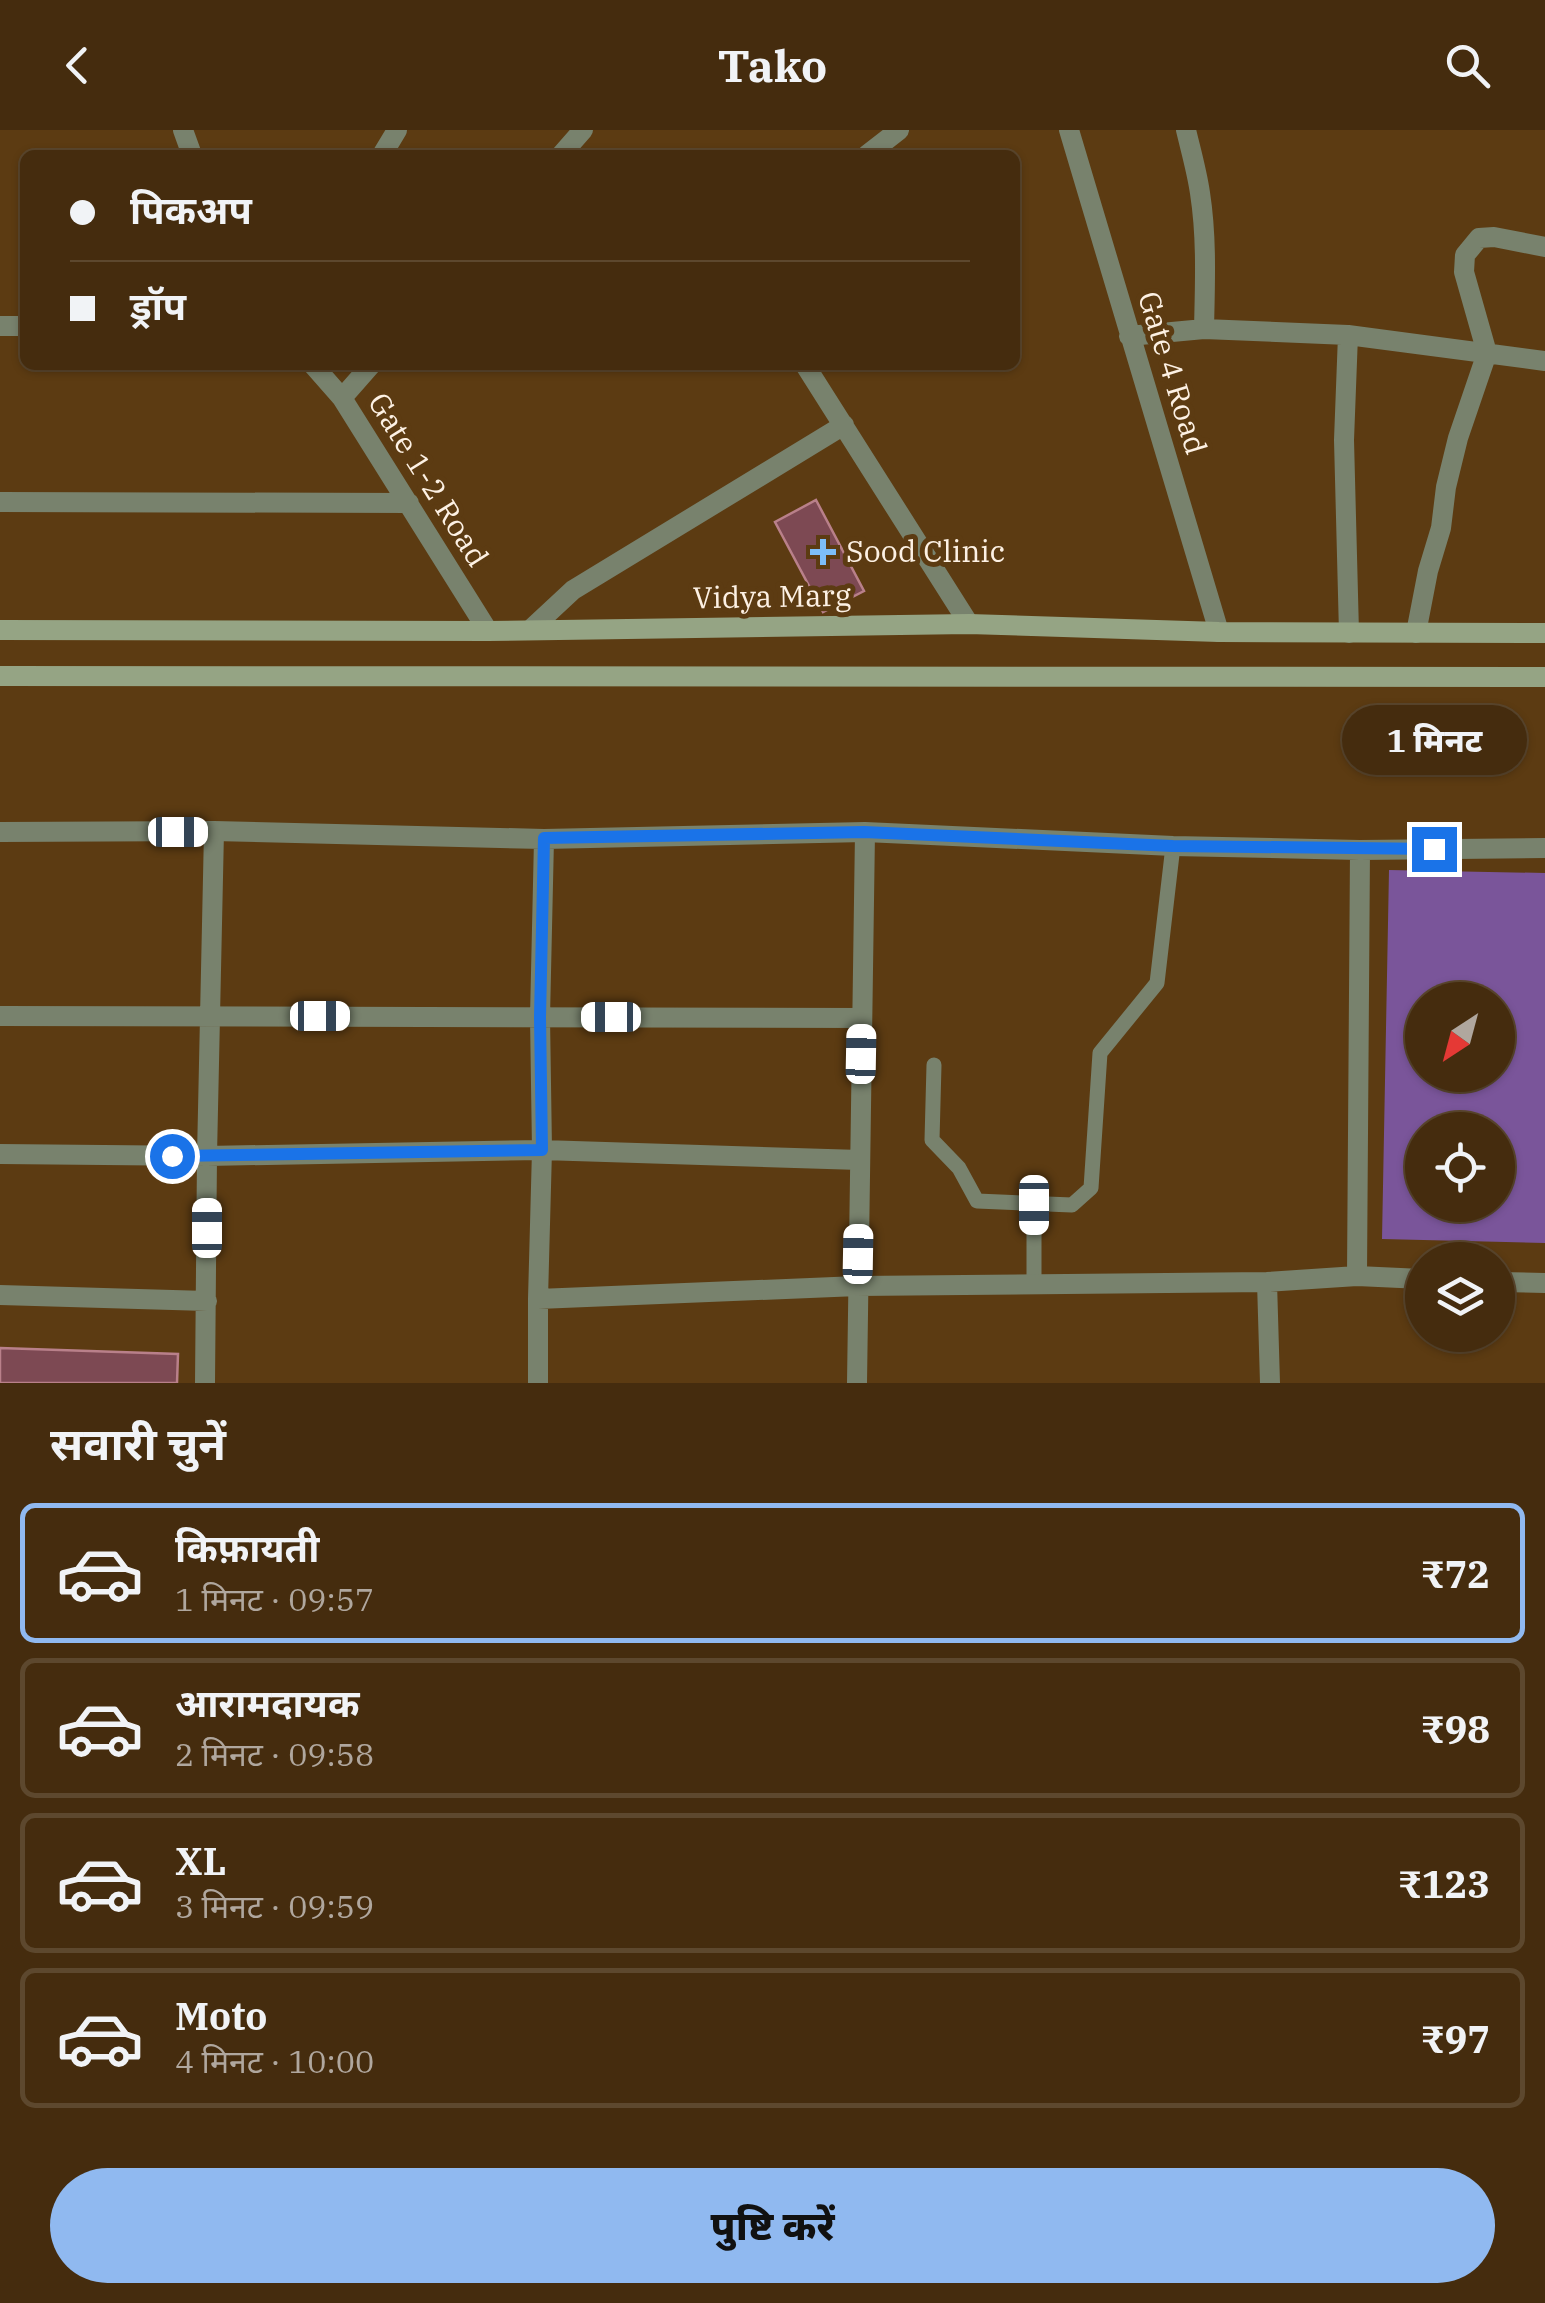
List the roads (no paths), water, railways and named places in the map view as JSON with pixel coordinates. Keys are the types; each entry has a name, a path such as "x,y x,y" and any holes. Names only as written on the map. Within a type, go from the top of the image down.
{"main road":[{"name":"Vidya Marg","path":"0,630 488,631 969,624 1219,632 1545,633"},
{"path":"0,676 1545,677"}],"street":[{"path":"565,150 583,130"},
{"path":"873,150 898,130"},
{"name":"Gate 4 Road","path":"1070,130 1219,632"},
{"path":"1186,130 1200,192 1204,232 1204,329"},
{"path":"1416,633 1458,438 1488,353 1464,272 1466,255 1479,238 1494,237 1545,247"},
{"path":"1129,336 1204,329 1348,336 1545,361"},
{"path":"1348,336 1344,440 1349,633"},
{"path":"317,370 342,398"},
{"name":"Gate 1-2 Road","path":"367,370 342,398 488,631"},
{"path":"808,370 969,624"},
{"path":"530,630 574,590 844,425"},
{"path":"0,502 409,503"},
{"path":"0,832 214,831 544,838 864,832 1173,846 1545,848"},
{"path":"205,1383 214,831"},
{"path":"858,1383 864,832"},
{"path":"538,1383 544,838"},
{"path":"1357,1276 1360,850"},
{"path":"0,1016 862,1018"},
{"path":"0,1154 207,1156 542,1150 860,1160"},
{"path":"538,1299 858,1286 1405,1278"},
{"path":"1267,1282 1270,1383"},
{"path":"1515,1283 1545,1284"},
{"path":"0,1295 207,1302"}],"lane":[{"path":"934,1065 932,1140 959,1168 977,1201 1072,1205 1091,1188 1100,1054 1157,983 1173,846"},
{"path":"1034,1205 1034,1283"}],"place":[{"name":"Sood Clinic","path":"823,552"}]}
